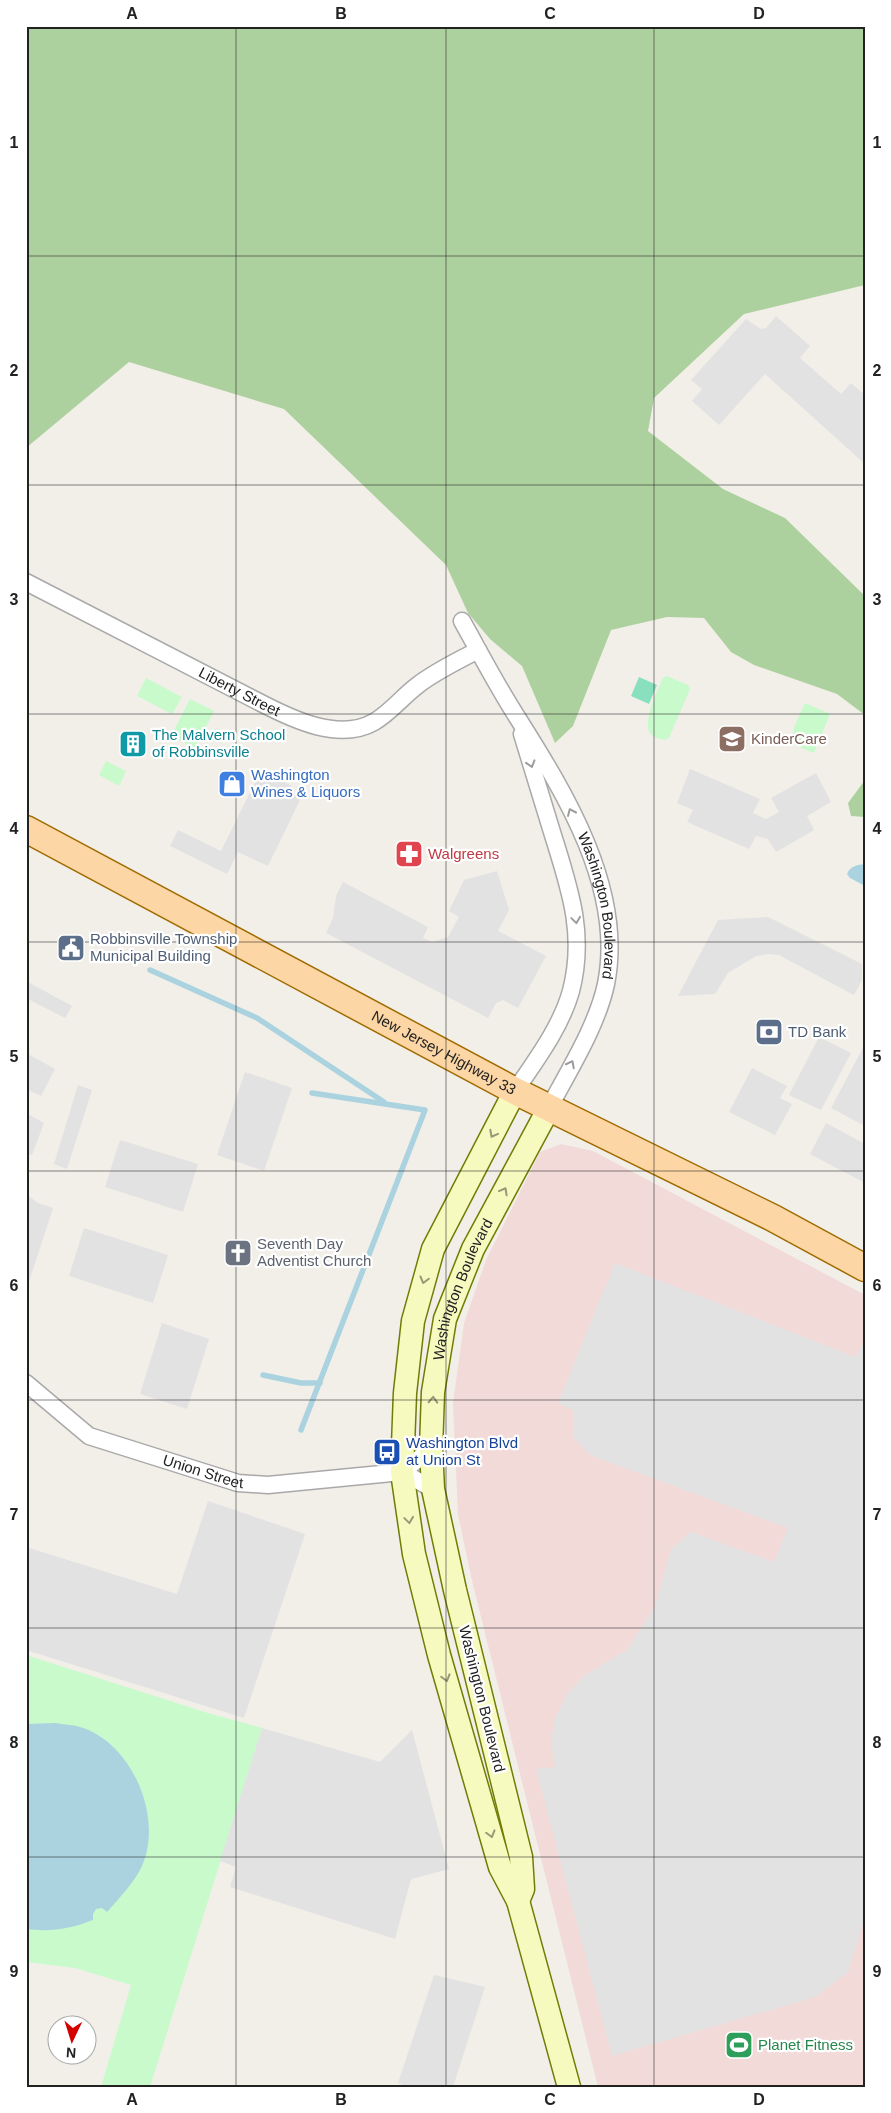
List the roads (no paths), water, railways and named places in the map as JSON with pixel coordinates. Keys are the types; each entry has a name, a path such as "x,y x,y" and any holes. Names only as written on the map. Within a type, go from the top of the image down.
{"main road":[{"name":"New Jersey Highway 33","path":"26,830 209,929 300,973 515,1091 765,1214 865,1268"}],"street":[{"name":"Liberty Street","path":"26,582 260,704 293,719 325,727 352,729 373,722 419,684 478,650"},
{"name":"Washington Boulevard","path":"462,621 517,718 533,739 570,807 598,874 608,911 611,935 606,984 599,1010 473,1249 445,1319 433,1392 431,1449 433,1489 454,1590 521,1858 523,1889 518,1901"},
{"name":"Washington Boulevard","path":"517,718 568,882 577,927 578,953 571,992 565,1009 542,1051 515,1091 433,1248 413,1321 405,1393 402,1472 414,1554 439,1655 500,1867 518,1901 570,2087"},
{"name":"Union Street","path":"26,1383 89,1436 238,1483 268,1485 402,1472"},
{"path":"431,1449 402,1472 433,1489"}],"water":[{"path":"865,864 865,886 850,878 847,874 848,871 857,865"},
{"path":"56,1723 83,1728 103,1738 118,1752 130,1768 140,1787 146,1807 149,1827 148,1847 142,1866 135,1878 107,1912 102,1908 96,1909 93,1914 93,1920 68,1928 52,1930 26,1929 26,1724"}],"waterway":[{"path":"150,970 257,1018 384,1102"},
{"path":"301,1430 425,1110 312,1093"},
{"path":"263,1375 301,1383 320,1383"}],"place":[{"name":"KinderCare","path":"732,739"},
{"name":"The Malvern School of Robbinsville","path":"133,744"},
{"name":"Washington Wines & Liquors","path":"232,784"},
{"name":"Walgreens","path":"409,854"},
{"name":"Robbinsville Township Municipal Building","path":"71,948"},
{"name":"TD Bank","path":"769,1032"},
{"name":"Seventh Day Adventist Church","path":"238,1253"},
{"name":"Washington Blvd at Union St","path":"387,1452"},
{"name":"Planet Fitness","path":"739,2045"}]}
